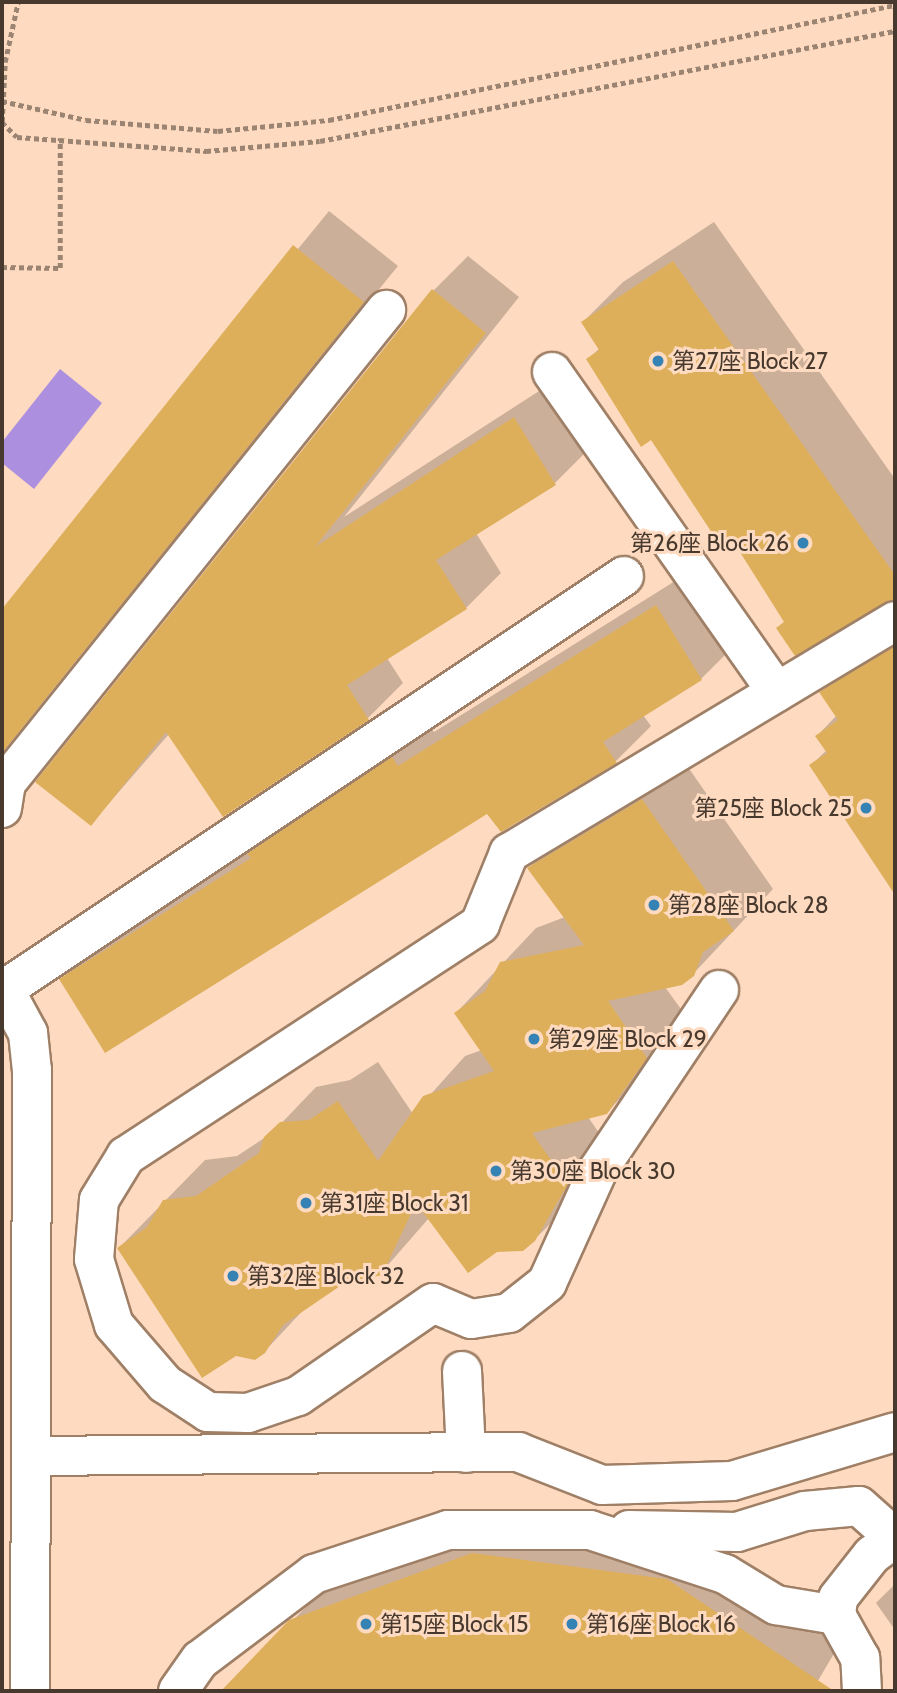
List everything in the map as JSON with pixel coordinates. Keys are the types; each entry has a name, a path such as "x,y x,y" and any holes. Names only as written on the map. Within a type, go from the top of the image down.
{"street":[{"path":"2,808 6,783 386,310"},
{"path":"552,372 777,692"},
{"path":"30,1691 32,1070 28,1032 3,987 624,576"},
{"path":"719,990 598,1170 547,1283 509,1313 471,1319 433,1303 298,1396 248,1413 208,1412 165,1384 114,1325 94,1259 99,1200 126,1156 480,924 509,853 895,621"},
{"path":"462,1371 466,1453"},
{"path":"31,1456 518,1452 602,1485 732,1481 895,1432"},
{"path":"178,1691 200,1660 314,1574 448,1530 737,1532 805,1511 859,1506 895,1538 853,1574 836,1615"},
{"path":"590,1530 725,1574 776,1605 836,1615"},
{"path":"836,1615 860,1658 862,1691"}],"path":[{"path":"18,2 5,62 2,102 2,122 17,137 60,138 206,151 320,141 895,31"},
{"path":"2,102 86,120 218,131 329,120 895,5"},
{"path":"2,267 60,268 60,138"}],"shaded area":[{"path":"60,369 102,403 34,489 2,463 2,442"}],"building":[{"path":"293,245 364,302 2,753 2,609"},
{"path":"673,261 895,575 895,599 795,656 776,628 784,622 738,549 723,534 716,539 651,440 641,447 586,359 599,350 581,322"},
{"path":"432,289 486,333 315,547 514,417 556,485 436,560 467,609 347,685 369,720 223,817 166,732 91,826 35,782"},
{"path":"656,605 702,680 603,742 617,763 501,832 487,814 105,1053 59,979 251,858 247,854 392,757 398,766"},
{"path":"895,646 895,895 809,765 827,753 815,736 838,720 819,692"},
{"path":"642,799 734,931 703,952 694,976 682,985 608,1001 647,1058 607,1114 532,1133 568,1184 535,1241 523,1251 497,1252 468,1273 416,1203 382,1275 343,1284 283,1325 265,1353 255,1360 236,1356 202,1378 117,1248 147,1227 163,1200 196,1196 259,1153 264,1137 280,1122 309,1120 338,1101 378,1161 423,1096 494,1071 454,1013 485,991 500,962 584,945 527,868"},
{"path":"472,1553 667,1579 834,1691 221,1691 289,1620"}],"place":[{"name":"第27座 Block 27","path":"658,361"},
{"name":"第26座 Block 26","path":"803,543"},
{"name":"第25座 Block 25","path":"866,808"},
{"name":"第28座 Block 28","path":"654,905"},
{"name":"第29座 Block 29","path":"534,1039"},
{"name":"第30座 Block 30","path":"496,1171"},
{"name":"第31座 Block 31","path":"306,1203"},
{"name":"第32座 Block 32","path":"233,1276"},
{"name":"第15座 Block 15","path":"366,1624"},
{"name":"第16座 Block 16","path":"572,1624"}]}
